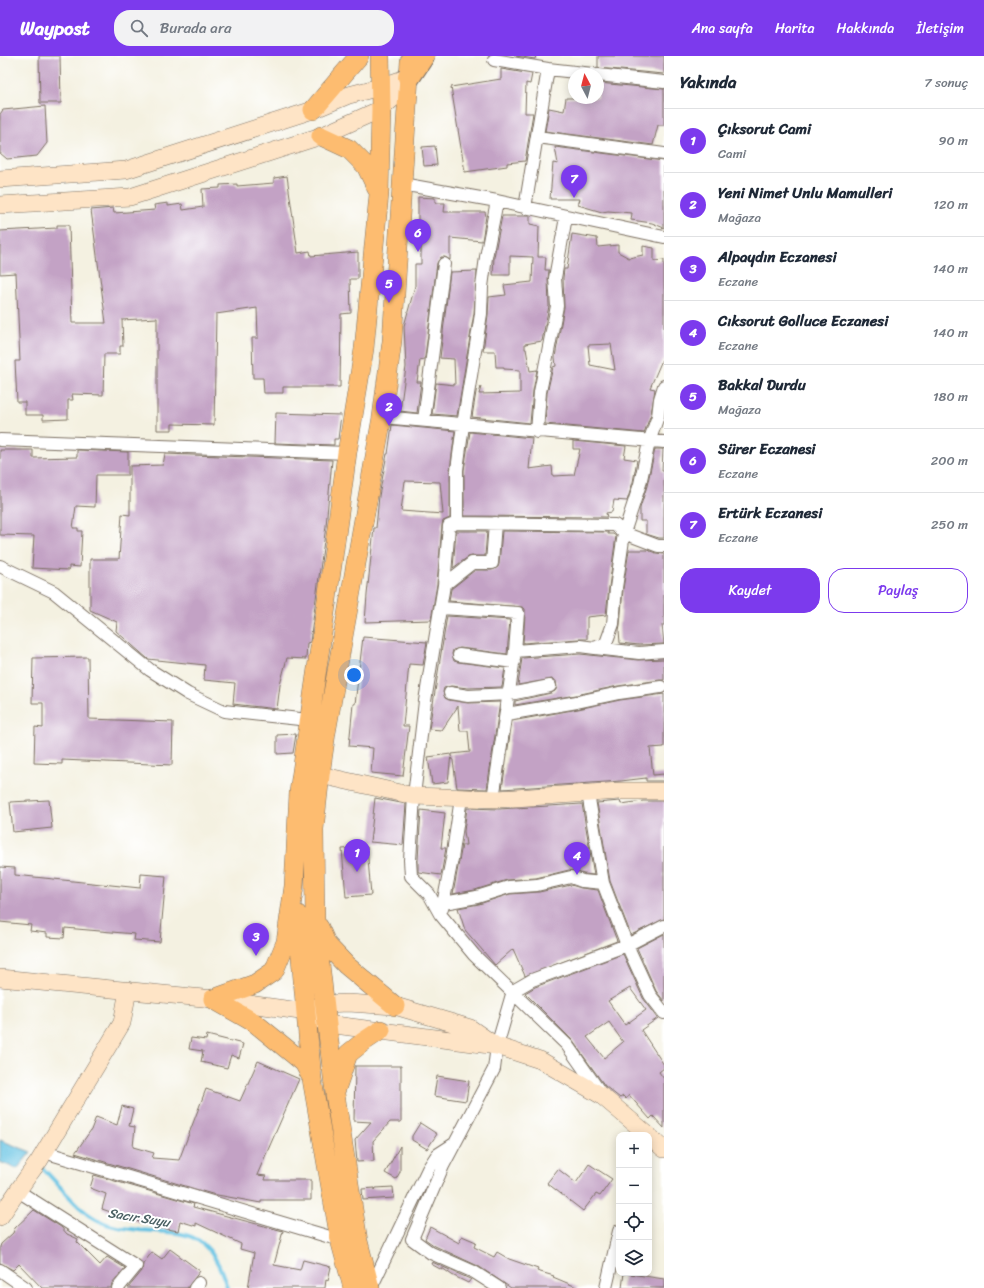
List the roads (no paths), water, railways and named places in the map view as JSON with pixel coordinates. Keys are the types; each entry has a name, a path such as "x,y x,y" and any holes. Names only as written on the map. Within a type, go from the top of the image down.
{"highway":[{"path":"410,67 423,56"}],"main road":[{"path":"313,110 359,56"},
{"path":"213,999 255,984 274,971 286,942 294,886 299,792 347,453 364,349 379,194 382,109 380,56"},
{"path":"370,1288 358,1241 335,1094 324,1004 315,921 314,829 320,775 382,417 392,341 410,67"},
{"path":"321,136 348,149 366,166 379,194"},
{"path":"294,886 307,1012 312,1079 340,1240 353,1288"},
{"path":"315,921 327,945 346,965 395,1006"},
{"path":"213,999 255,1023 304,1063 312,1079"},
{"path":"335,1094 348,1054 381,1030"}],"street":[{"path":"494,60 568,71"},
{"path":"0,179 126,170 313,110 349,95 380,87 410,67"},
{"path":"0,205 130,197 321,136 382,109 400,92 410,67"},
{"path":"525,208 548,69"},
{"path":"604,76 664,82"},
{"path":"537,137 664,154"},
{"path":"402,184 497,201 664,237"},
{"path":"457,524 457,470 482,314 482,287 486,257 497,201"},
{"path":"537,432 540,392 557,306 555,278 566,217"},
{"path":"424,420 444,264"},
{"path":"595,648 606,643 613,624 616,588 624,533 640,484 649,442 658,416 660,399 664,386"},
{"path":"382,417 649,442 664,442"},
{"path":"0,440 347,453"},
{"path":"444,585 472,563 492,563 495,523"},
{"path":"602,1096 567,1046 474,955 442,908 411,876 410,860 414,796 425,701 444,585 449,526 457,524 495,523 616,525 624,533 658,546 664,546"},
{"path":"0,566 54,592 150,670 188,694 224,711 309,720"},
{"path":"441,608 518,613 510,694 493,798"},
{"path":"459,655 514,656 580,646 639,653 664,651"},
{"path":"450,693 468,696 510,694 550,686"},
{"path":"507,714 619,693 661,688"},
{"path":"320,775 414,796 493,798 620,790 664,792"},
{"path":"588,793 603,883 627,945 650,995 664,1012"},
{"path":"442,908 452,859 461,798"},
{"path":"442,908 509,887 537,885 571,877 582,882 603,883"},
{"path":"499,1288 474,1272 431,1253 412,1239 443,1166 494,1070 497,1046 512,991 532,980 627,945 664,926"},
{"path":"0,978 213,999 307,1012 327,1024 497,1046 540,1060 602,1096 644,1132"},
{"path":"0,1218 42,1156 122,1023 128,990"},
{"path":"307,1012 324,1004 348,1003 395,1006 470,1028 497,1046"},
{"path":"652,1138 664,1149"},
{"path":"370,1288 428,1169 437,1155 456,1143"},
{"path":"42,1156 340,1240"},
{"path":"18,1191 136,1266 118,1288"},
{"path":"606,1288 617,1240"},
{"path":"0,1270 26,1288"}],"water":[{"path":"0,1140 31,1152 17,1169 0,1162"}],"waterway":[{"name":"Sacır Suyu","path":"40,1166 77,1205 94,1218 104,1223 124,1228 179,1233 194,1238 202,1243 218,1263 227,1288"}],"place":[{"name":"Ertürk Eczanesi","path":"574,198"},
{"name":"Sürer Eczanesi","path":"418,252"},
{"name":"Bakkal Durdu","path":"389,303"},
{"name":"Yeni Nimet Unlu Mamulleri","path":"389,426"},
{"name":"Çıksorut Cami","path":"357,872"},
{"name":"Cıksorut Golluce Eczanesi","path":"577,875"},
{"name":"Alpaydın Eczanesi","path":"256,956"}]}
